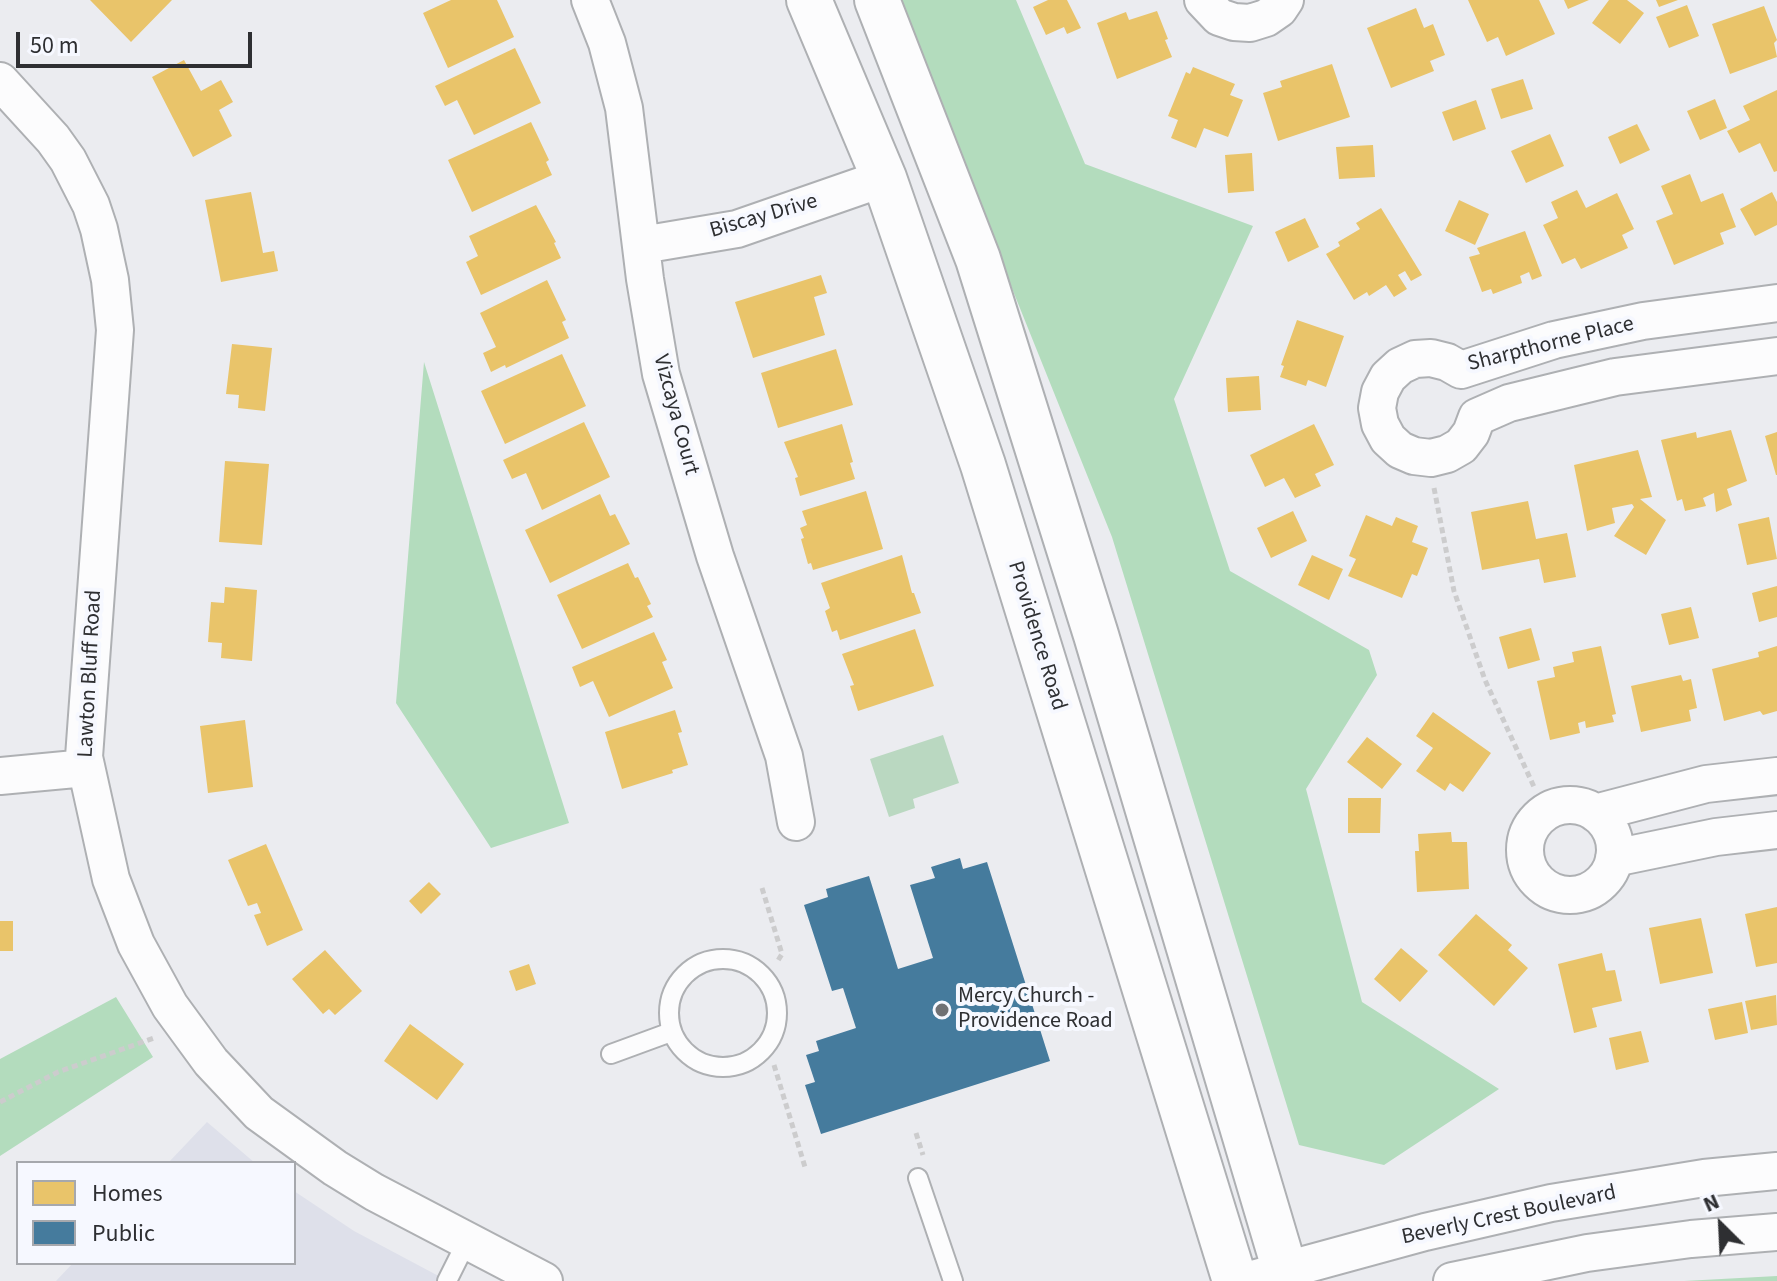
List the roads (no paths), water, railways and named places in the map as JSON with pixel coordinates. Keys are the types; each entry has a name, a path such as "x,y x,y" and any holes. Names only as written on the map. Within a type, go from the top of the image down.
{"main road":[{"name":"Providence Road","path":"809,0 884,178 983,465 1235,1281"},
{"path":"877,0 978,259 1100,650 1272,1277"}],"street":[{"name":"Vizcaya Court","path":"590,0 607,43 624,108 661,374 715,556 784,756 796,822"},
{"path":"1203,0 1219,17 1250,23 1266,18 1279,9 1285,0"},
{"name":"Lawton Bluff Road","path":"0,81 68,160 91,205 110,280 115,330 84,757 111,879 136,944 185,1027 211,1062 259,1113 374,1192 544,1281"},
{"name":"Biscay Drive","path":"642,245 737,229 884,178"},
{"name":"Sharpthorne Place","path":"1777,303 1643,321 1554,340 1461,370 1431,358 1415,359 1400,366 1388,377 1380,392 1377,408 1380,424 1388,439 1400,450 1431,458 1461,446 1471,433 1477,417 1513,402 1615,377 1777,356"},
{"path":"1722,310 1730,362"},
{"path":"1461,370 1475,392 1477,417"},
{"path":"0,776 86,768"},
{"path":"1595,813 1706,784 1777,776"},
{"path":"1568,805 1582,807 1595,813 1611,832 1615,845 1614,858 1609,872 1588,891 1574,895 1560,894 1536,880 1528,867 1526,839 1541,816 1554,808 1568,805"},
{"path":"1614,858 1716,837 1777,830"},
{"name":"Beverly Crest Boulevard","path":"1272,1277 1425,1232 1551,1203 1704,1178 1777,1171"},
{"path":"1452,1281 1587,1253 1691,1239 1777,1232"}],"lane":[{"path":"727,958 744,962 760,972 771,986 777,1003 777,1021 771,1038 761,1052 746,1062 728,1067 702,1063 681,1047 671,1032 668,1015 671,997 679,981 700,964 727,958"},
{"path":"611,1054 671,1032"},
{"path":"918,1178 953,1281"},
{"path":"447,1281 467,1241"}],"place":[{"name":"Mercy Church - Providence Road","path":"942,1010"}]}
